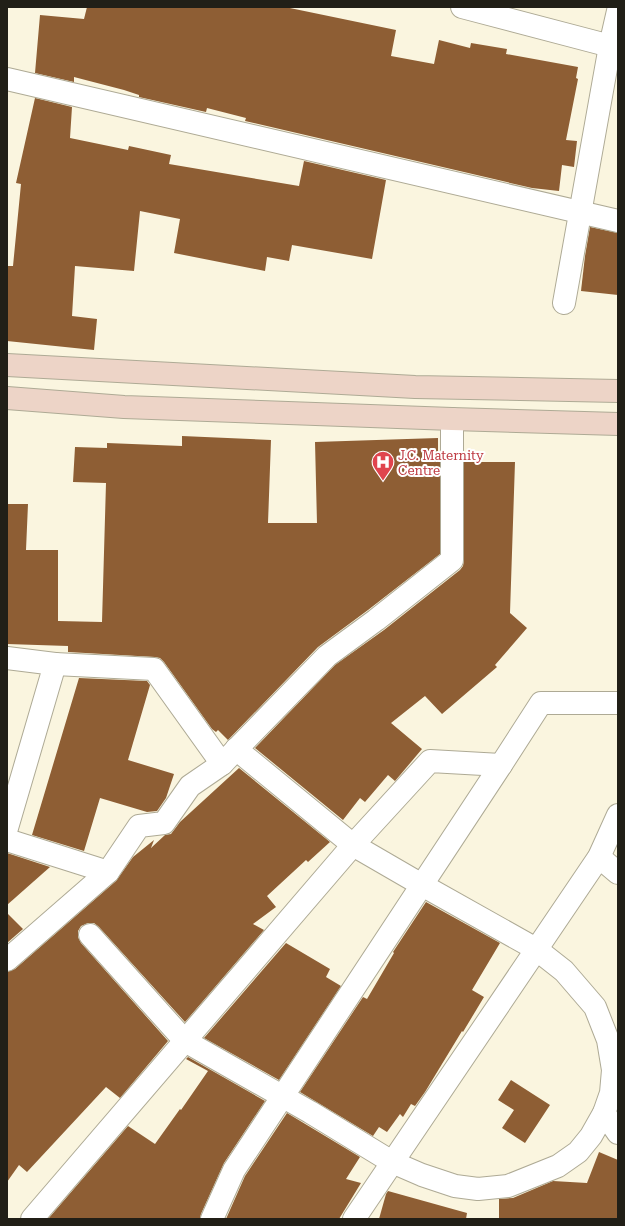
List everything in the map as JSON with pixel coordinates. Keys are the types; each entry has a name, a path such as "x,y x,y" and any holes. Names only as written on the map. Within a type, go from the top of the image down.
{"main road":[{"path":"7,365 415,387 618,391"},
{"path":"7,398 124,407 618,424"}],"street":[{"path":"462,7 614,47"},
{"path":"564,303 580,214 614,47 618,11"},
{"path":"7,79 618,222"},
{"path":"7,960 108,872 139,826 164,823 190,786 229,757 327,656 376,620 452,560 452,419"},
{"path":"7,658 55,664 154,669 229,757 353,845 536,949 564,971 595,1007 608,1040 613,1070 611,1093 604,1113 591,1136 578,1152 558,1166 508,1186 478,1189 455,1186 422,1175 392,1162 282,1096 185,1041 90,935"},
{"path":"7,828 55,664"},
{"path":"212,1219 234,1170 541,703 618,703"},
{"path":"32,1219 353,845 430,761 501,765"},
{"path":"354,1219 598,857 618,815"},
{"path":"7,840 108,872"},
{"path":"598,857 618,873"},
{"path":"16,1219 107,1112 115,1105"},
{"path":"604,1113 618,1133"}],"building":[{"path":"87,7 285,7 396,30 391,56 434,64 439,40 470,48 471,43 507,49 506,54 578,67 576,78 578,79 566,140 577,141 574,167 562,165 559,191 532,188 245,121 246,118 207,108 206,112 139,97 139,95 124,90 74,77 74,82 35,73 40,15 84,19"},
{"path":"35,98 72,107 70,138 128,150 129,146 171,155 169,164 299,186 304,161 386,180 372,259 292,245 289,261 267,257 265,271 174,253 180,219 140,211 134,271 75,266 72,316 97,319 94,350 7,341 7,266 13,266 21,184 16,183"},
{"path":"590,227 618,233 618,295 581,291"},
{"path":"182,436 271,440 268,523 317,523 315,442 438,438 438,462 440,462 440,554 318,647 228,740 218,730 216,732 212,729 160,658 68,652 68,646 7,644 7,504 28,504 26,550 58,550 58,621 102,622 106,483 73,482 75,447 107,448 107,443 182,446"},
{"path":"464,462 515,462 510,613 527,628 495,665 497,667 442,714 425,696 391,723 422,749 395,781 388,775 365,802 360,798 343,820 255,748 335,665 384,630 460,570 463,566"},
{"path":"79,678 147,681 150,685 128,760 174,774 166,798 157,811 147,812 100,798 84,851 32,835"},
{"path":"239,768 330,842 308,862 306,860 267,896 276,907 253,924 264,930 185,1022 99,927 94,923 88,923 81,926 78,931 78,937 81,943 168,1041 120,1098 106,1087 27,1172 19,1165 7,1182 7,972 15,969 116,881 133,857 154,840 151,848 165,835 171,834 180,822"},
{"path":"7,853 50,867 7,905"},
{"path":"426,902 500,943 472,990 484,997 425,1092 415,1106 411,1104 403,1117 400,1114 387,1132 379,1127 373,1136 300,1092 363,997 367,999 394,953 393,952"},
{"path":"7,913 23,929 7,943"},
{"path":"286,943 330,969 326,977 341,986 279,1080 204,1038"},
{"path":"188,1057 265,1101 224,1163 200,1219 48,1219 128,1126 155,1144 208,1071 186,1059"},
{"path":"511,1080 550,1105 525,1143 502,1128 514,1110 498,1100"},
{"path":"287,1113 360,1157 346,1179 361,1183 339,1219 226,1219 245,1176"},
{"path":"599,1152 618,1160 618,1219 499,1219 499,1199 513,1198 553,1181 587,1183"},
{"path":"388,1191 467,1213 466,1219 379,1219"}],"place":[{"name":"J.C. Maternity Centre","path":"383,482"}]}
